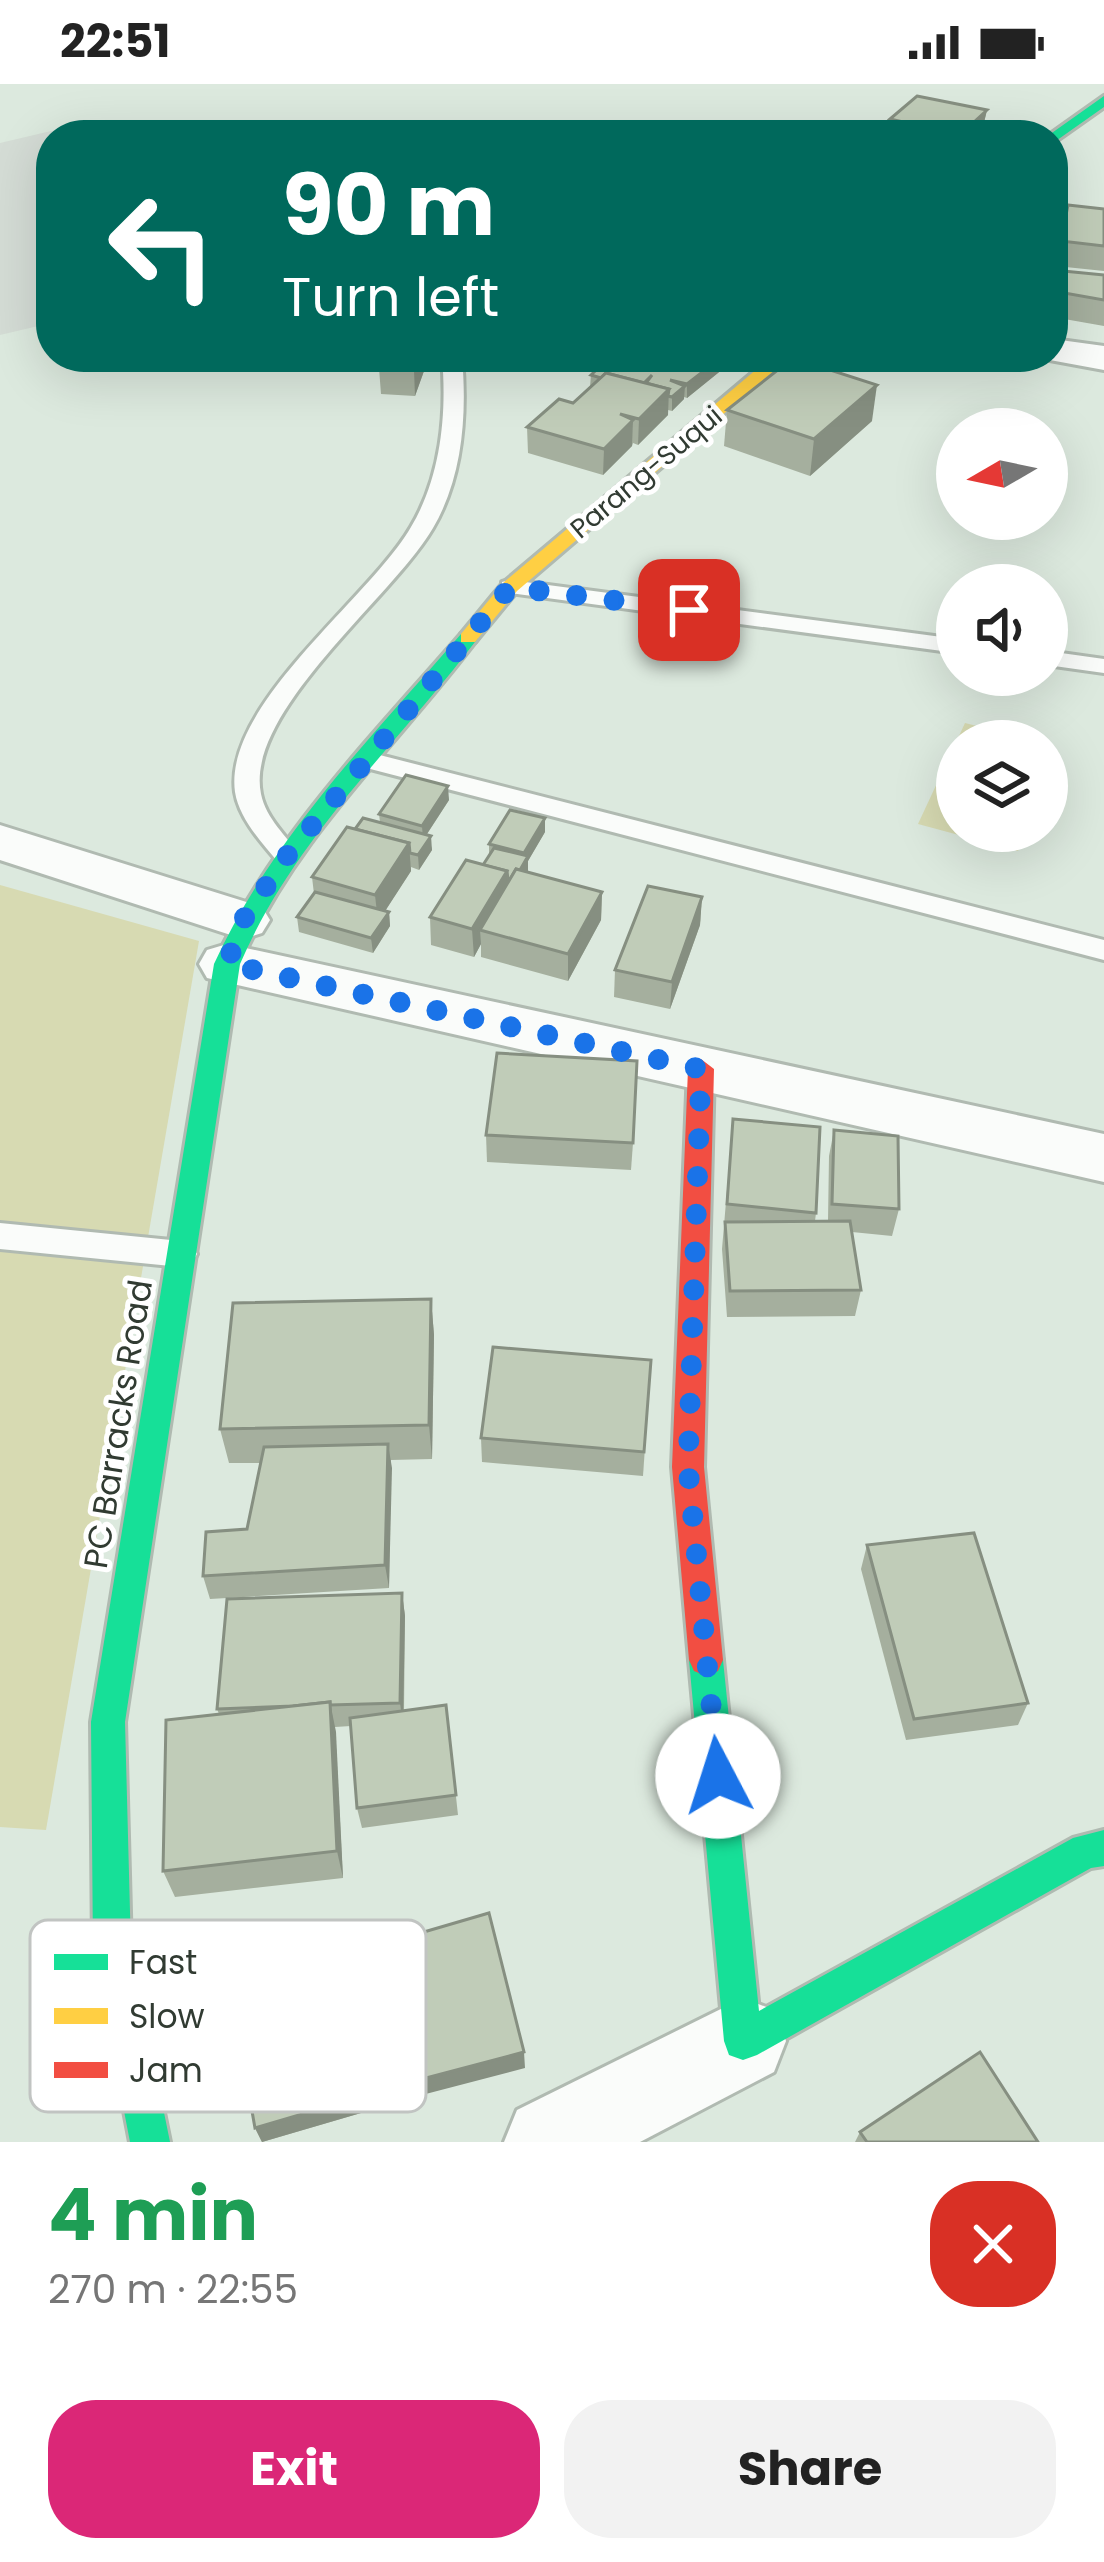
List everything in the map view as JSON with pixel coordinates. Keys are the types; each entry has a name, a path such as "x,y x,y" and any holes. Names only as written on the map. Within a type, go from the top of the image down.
{"main road":[{"path":"1068,129 1100,107"},
{"name":"Parang-Suqui","path":"510,587 763,372"},
{"name":"PC Barracks Road","path":"111,1920 108,1722 235,942 287,856 510,587"},
{"path":"701,1069 688,1467 743,2041 1086,1851 1104,1848"},
{"name":"PC Barracks Road","path":"144,2112 150,2142"}],"street":[{"path":"1068,352 1104,358"},
{"path":"0,842 235,942 701,1069 1104,1158"},
{"path":"549,2142 743,2041"}],"lane":[{"path":"287,856 259,820 247,786 262,722 422,528 446,463 456,401 453,372"},
{"path":"510,587 936,643"},
{"path":"1068,661 1104,665"},
{"path":"364,759 1104,950"},
{"path":"0,1236 181,1254"}],"green space":[{"path":"936,785 936,829 918,824"},
{"path":"0,885 199,941 46,1830 0,1827"}],"building":[{"path":"917,96 987,110 976,120 890,119"},
{"path":"1068,205 1104,209 1104,246 1068,242"},
{"path":"1068,271 1104,275 1104,300 1068,294"},
{"path":"594,372 703,372 687,384 670,380 685,386 672,397 669,389 646,383 652,375 644,383 606,373 601,378 591,375"},
{"path":"775,372 837,372 877,385 814,439 727,410"},
{"path":"606,373 669,389 639,419 620,414 633,420 604,449 527,427 559,399 573,403"},
{"path":"406,775 448,786 422,826 379,814"},
{"path":"510,810 545,818 524,853 489,844"},
{"path":"363,818 431,836 418,855 410,853 409,843 355,829"},
{"path":"347,827 409,843 375,895 312,877"},
{"path":"494,848 528,856 509,881 507,871 483,865"},
{"path":"466,860 507,871 472,929 430,917"},
{"path":"516,869 602,892 568,954 480,930"},
{"path":"648,886 702,897 672,982 615,970"},
{"path":"315,892 389,912 371,938 297,917"},
{"path":"497,1053 637,1061 633,1143 486,1135"},
{"path":"733,1119 820,1127 816,1213 727,1204"},
{"path":"834,1130 898,1136 899,1209 832,1204"},
{"path":"850,1221 861,1290 730,1291 725,1222"},
{"path":"431,1299 429,1425 220,1429 233,1303"},
{"path":"493,1347 651,1360 644,1452 481,1438"},
{"path":"388,1444 385,1565 203,1576 206,1532 247,1529 264,1447"},
{"path":"974,1533 1028,1703 914,1719 867,1545"},
{"path":"402,1593 400,1703 217,1709 227,1599"},
{"path":"330,1702 337,1851 163,1871 166,1720"},
{"path":"446,1705 456,1795 357,1808 350,1718"},
{"path":"489,1913 524,2052 426,2078 426,1931"},
{"path":"980,2052 1038,2142 867,2142 860,2132"},
{"path":"252,2112 309,2112 255,2128"}],"runway":[{"path":"0,269 36,215"}],"traffic: fast":[{"path":"1068,128 1104,100"},
{"path":"111,1920 108,1722 227,964 271,879 301,837 468,638"},
{"path":"706,1660 743,2041 1086,1851 1104,1848"},
{"path":"144,2112 150,2142"}],"traffic: slow":[{"path":"468,638 510,587 763,372"}],"traffic: jam":[{"path":"701,1069 688,1467 706,1660"}],"route":[{"path":"689,610 510,587 287,856 243,920 227,964 701,1069 688,1467 718,1776"}]}
